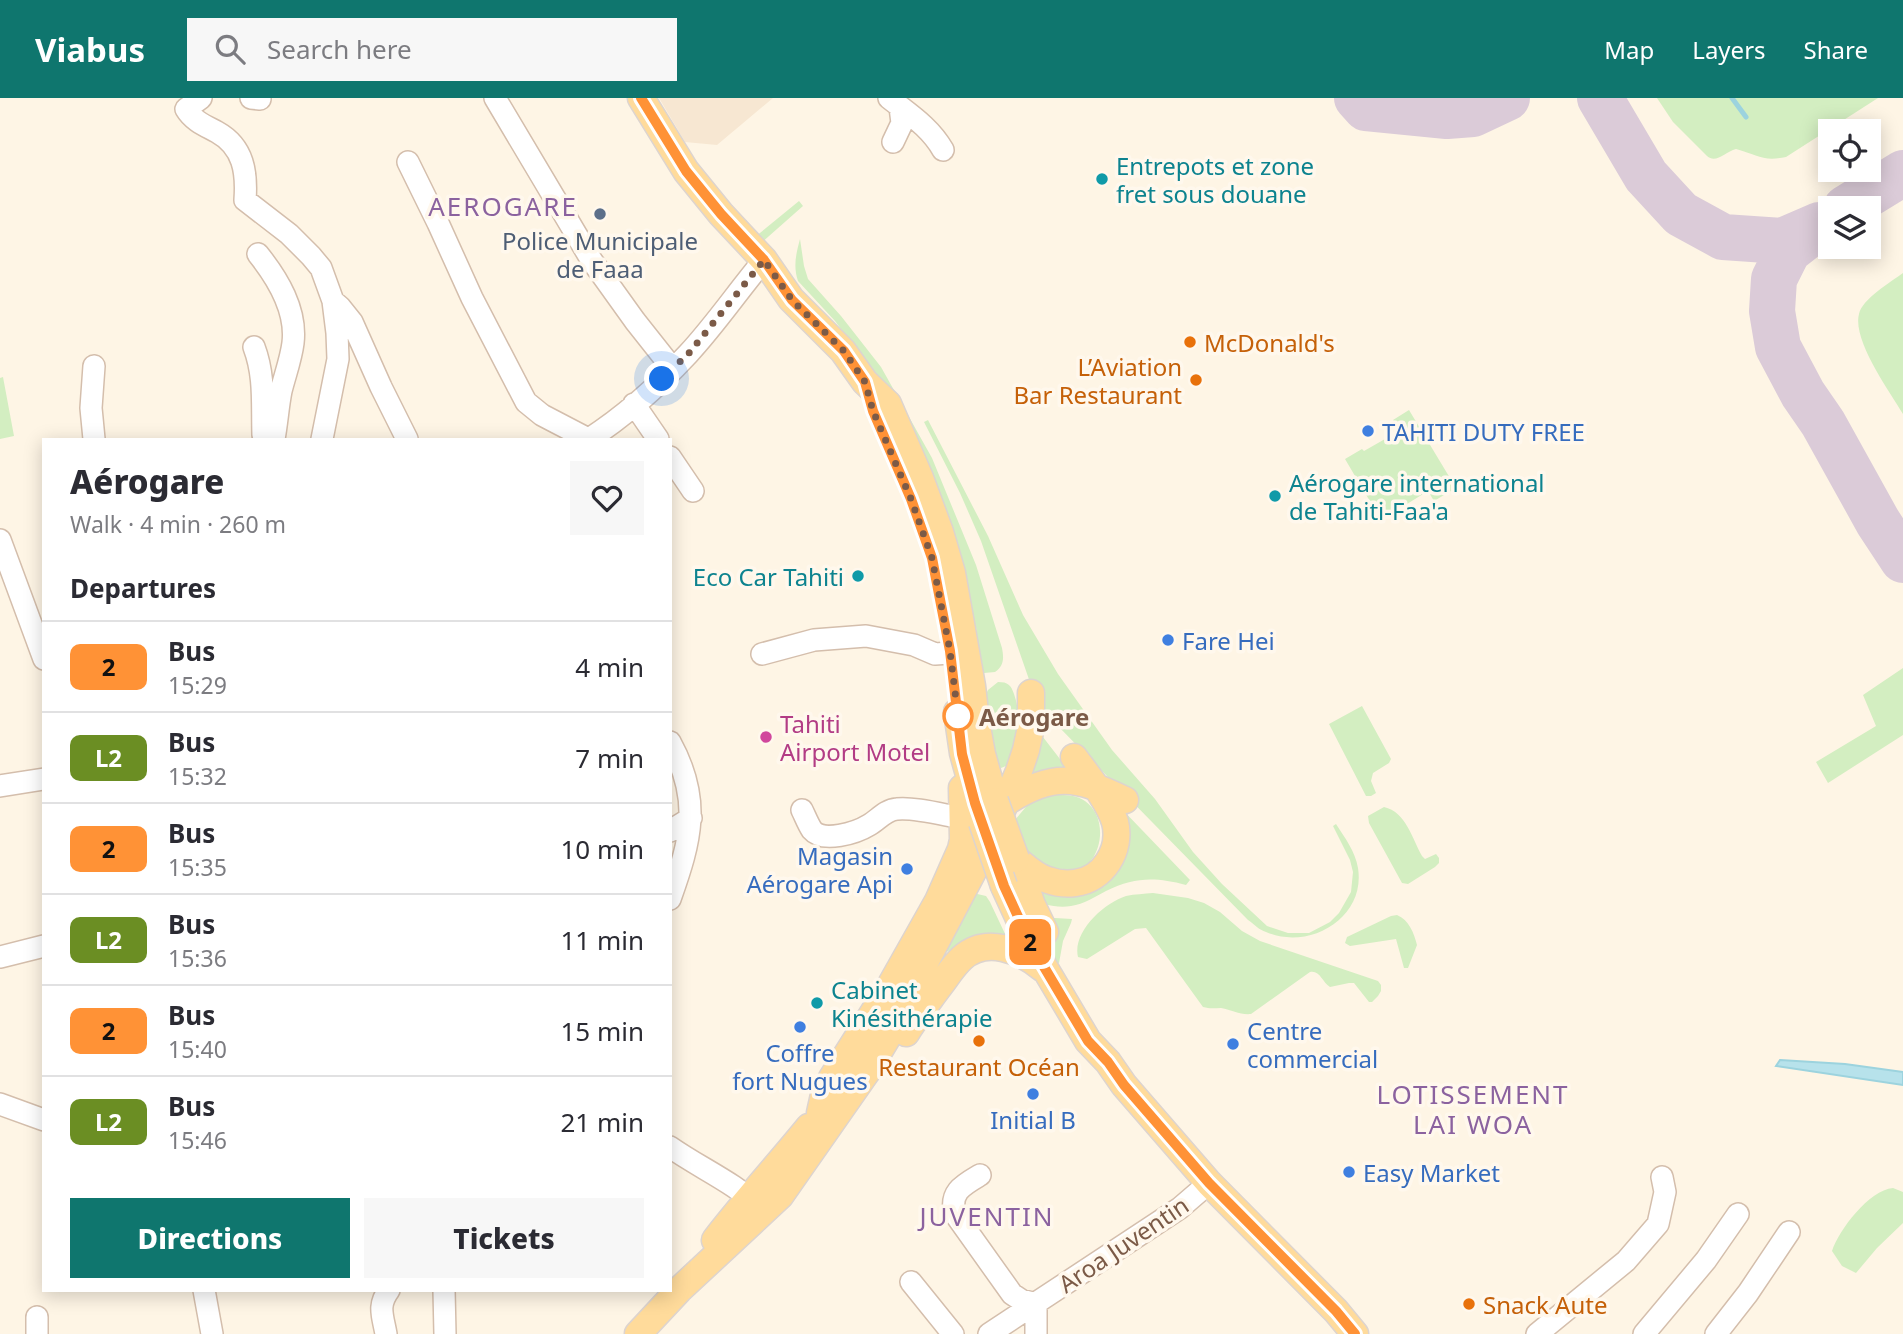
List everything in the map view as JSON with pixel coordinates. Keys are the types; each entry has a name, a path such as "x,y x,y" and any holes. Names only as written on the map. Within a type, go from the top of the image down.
{"main road":[{"path":"640,98 686,171 764,260 792,300 844,351 865,382 888,404 920,478 952,573 982,754 986,811 1004,886 1031,945 1088,1041 1108,1062 1124,1085 1209,1183 1336,1311 1355,1334"},
{"path":"865,382 873,411 911,499 932,558 950,653 962,754 986,811 1016,859 1032,905 1072,986 1099,1033 1108,1062"},
{"path":"820,1113 832,1078 895,978 938,901 963,840 986,811 1026,750 1031,727 1031,693"},
{"path":"1016,859 1035,875 1063,883 1086,880 1103,870 1113,851 1116,831 1111,813 1074,757"},
{"path":"986,811 1024,791 1052,781 1070,780 1095,785 1125,800"},
{"path":"638,1334 764,1201 872,1063 897,1023 974,868 986,811"},
{"path":"764,1201 824,1157 842,1135 894,1049 961,958 975,949 1009,948 1025,955 1049,974"},
{"path":"764,1201 778,1166 832,1099 898,1000 919,974"}],"street":[{"path":"201,98 186,109 187,113 202,125 221,134 239,153 246,175 245,200 289,234 312,256 320,268 333,301 338,359 321,438"},
{"path":"251,98 260,99"},
{"path":"495,98 592,261 673,369"},
{"path":"893,142 902,123 895,102"},
{"path":"895,102 922,123 943,150"},
{"path":"408,162 472,298 526,402 542,415 587,438"},
{"path":"258,254 283,293 294,328 274,438"},
{"path":"591,438 607,428 689,353 764,260"},
{"path":"333,301 352,322 406,438"},
{"path":"254,347 263,380 264,438"},
{"path":"94,366 91,408 94,438"},
{"path":"634,404 658,438"},
{"path":"672,460 693,491"},
{"path":"0,540 42,654"},
{"path":"762,654 814,640 866,636 914,645 935,654 950,653"},
{"path":"672,745 685,780 691,818 686,850 672,893"},
{"path":"0,786 42,779"},
{"path":"802,810 811,829 818,835 828,837 869,826 884,813 895,809 986,811"},
{"path":"672,830 691,818"},
{"path":"0,957 42,946"},
{"path":"0,1104 42,1119"},
{"path":"672,1148 764,1201"},
{"name":"Aroa Juventin","path":"980,1175 963,1185 954,1198 952,1204 955,1214 1012,1294 1036,1304"},
{"path":"1537,1334 1626,1261 1658,1224 1665,1192 1662,1177"},
{"name":"Aroa Juventin","path":"989,1334 1180,1208 1209,1183"},
{"path":"1644,1334 1706,1259 1738,1214"},
{"path":"1716,1334 1748,1293 1789,1232"},
{"path":"911,1282 953,1334"},
{"path":"204,1292 212,1334"},
{"path":"386,1334 381,1307 388,1292"},
{"path":"444,1292 445,1334"},
{"name":"Aroa Juventin","path":"1036,1304 1036,1334"}],"shaded area":[{"path":"659,98 773,98 717,145 685,142"}],"green space":[{"path":"1657,98 1878,98 1845,119 1818,119 1818,136 1786,157 1772,159 1736,149 1717,158 1710,158 1673,122"},
{"path":"799,201 803,206 760,244 755,237"},
{"path":"800,239 808,279 881,367 932,458 976,565 1002,648 1003,662 995,672 984,673 980,668 976,627 915,465 878,378 835,321 798,281 795,265"},
{"path":"1903,273 1903,414 1873,365 1858,325 1859,314 1865,303"},
{"path":"3,377 14,436 0,439 0,378"},
{"path":"1409,410 1456,488 1434,501 1428,491 1381,520 1345,459 1399,431 1393,420"},
{"path":"928,420 988,536 1023,615 1058,674 1112,750 1155,799 1193,852 1222,884 1267,926 1288,933 1309,933 1330,922 1339,913 1351,892 1353,872 1333,826 1336,824 1355,856 1358,886 1353,902 1344,915 1331,926 1300,937 1283,937 1257,927 1043,708 1033,691 981,541 924,422"},
{"path":"1903,668 1903,735 1828,783 1816,762 1876,726 1863,695"},
{"path":"998,682 1007,683 1012,688 1018,712 1012,748 1006,766 1001,768 995,764 981,704 988,690"},
{"path":"1362,706 1391,759 1373,773 1371,781 1376,793 1371,796 1366,796 1329,724"},
{"path":"1036,728 1070,772 1016,788"},
{"path":"1053,795 1069,795 1085,801 1098,819 1100,831 1095,853 1089,863 1069,874 1032,865 1015,820 1030,802"},
{"path":"1118,805 1190,880 1186,885 1155,880 1136,881 1116,886 1080,904 1065,907 1028,900 1046,887 1088,885"},
{"path":"1384,807 1398,814 1403,820 1425,859 1436,854 1439,858 1435,867 1408,884 1402,883 1369,823 1368,816"},
{"path":"973,893 986,896 1007,938 960,945 935,961"},
{"path":"1153,893 1204,903 1260,941 1378,981 1381,991 1369,1002 1354,983 1330,987 1319,975 1310,972 1251,1014 1243,1014 1221,1008 1203,1007 1146,928 1135,929 1087,959 1078,957 1077,947 1085,929 1108,905 1126,896"},
{"path":"1397,915 1408,924 1417,945 1408,968 1404,968 1396,939 1350,946 1345,943 1347,937"},
{"path":"1038,917 1072,919 1063,941 1059,963 1055,962 1035,921"},
{"path":"1893,1188 1903,1192 1903,1223 1856,1273 1842,1266 1832,1251 1841,1233 1865,1203 1884,1190"}],"water":[{"path":"1780,1060 1845,1064 1903,1072 1903,1085 1776,1066"}],"waterway":[{"path":"1732,98 1746,117"}],"taxiway":[{"path":"1357,98 1366,108 1447,116 1473,114 1507,98"},
{"path":"1600,98 1646,176 1681,214 1723,237 1782,241 1818,225"},
{"path":"1866,196 1903,173"},
{"path":"1818,227 1788,251 1774,279 1772,311 1778,347 1878,522 1903,560"}],"bus line":[{"name":"2","path":"641,98 686,171 764,260 792,300 844,351 865,382 873,411 911,499 932,558 950,651 962,754 975,803 1004,886 1031,945 1088,1041 1108,1062 1124,1085 1209,1183 1336,1311 1355,1334"}],"place":[{"name":"Entrepots et zone fret sous douane","path":"1102,179"},
{"name":"Police Municipale de Faaa","path":"600,214"},
{"name":"McDonald's","path":"1190,342"},
{"name":"L’Aviation Bar Restaurant","path":"1196,380"},
{"name":"TAHITI DUTY FREE","path":"1368,431"},
{"name":"Aérogare international de Tahiti-Faa'a","path":"1275,496"},
{"name":"Eco Car Tahiti","path":"858,576"},
{"name":"Fare Hei","path":"1168,640"},
{"name":"Aérogare","path":"958,716"},
{"name":"Tahiti Airport Motel","path":"766,737"},
{"name":"Magasin Aérogare Api","path":"907,869"},
{"name":"Cabinet Kinésithérapie","path":"817,1003"},
{"name":"Coffre fort Nugues","path":"800,1027"},
{"name":"Restaurant Océan","path":"979,1041"},
{"name":"Centre commercial","path":"1233,1044"},
{"name":"Initial B","path":"1033,1094"},
{"name":"Easy Market","path":"1349,1172"},
{"name":"Snack Aute","path":"1469,1304"}],"district":[{"name":"AEROGARE","path":"503,206"},
{"name":"LOTISSEMENT LAI WOA","path":"1473,1109"},
{"name":"JUVENTIN","path":"987,1216"}],"route":[{"path":"662,379 689,353 764,260 792,300 844,351 865,382 873,411 911,499 932,558 950,651 958,716"}]}
